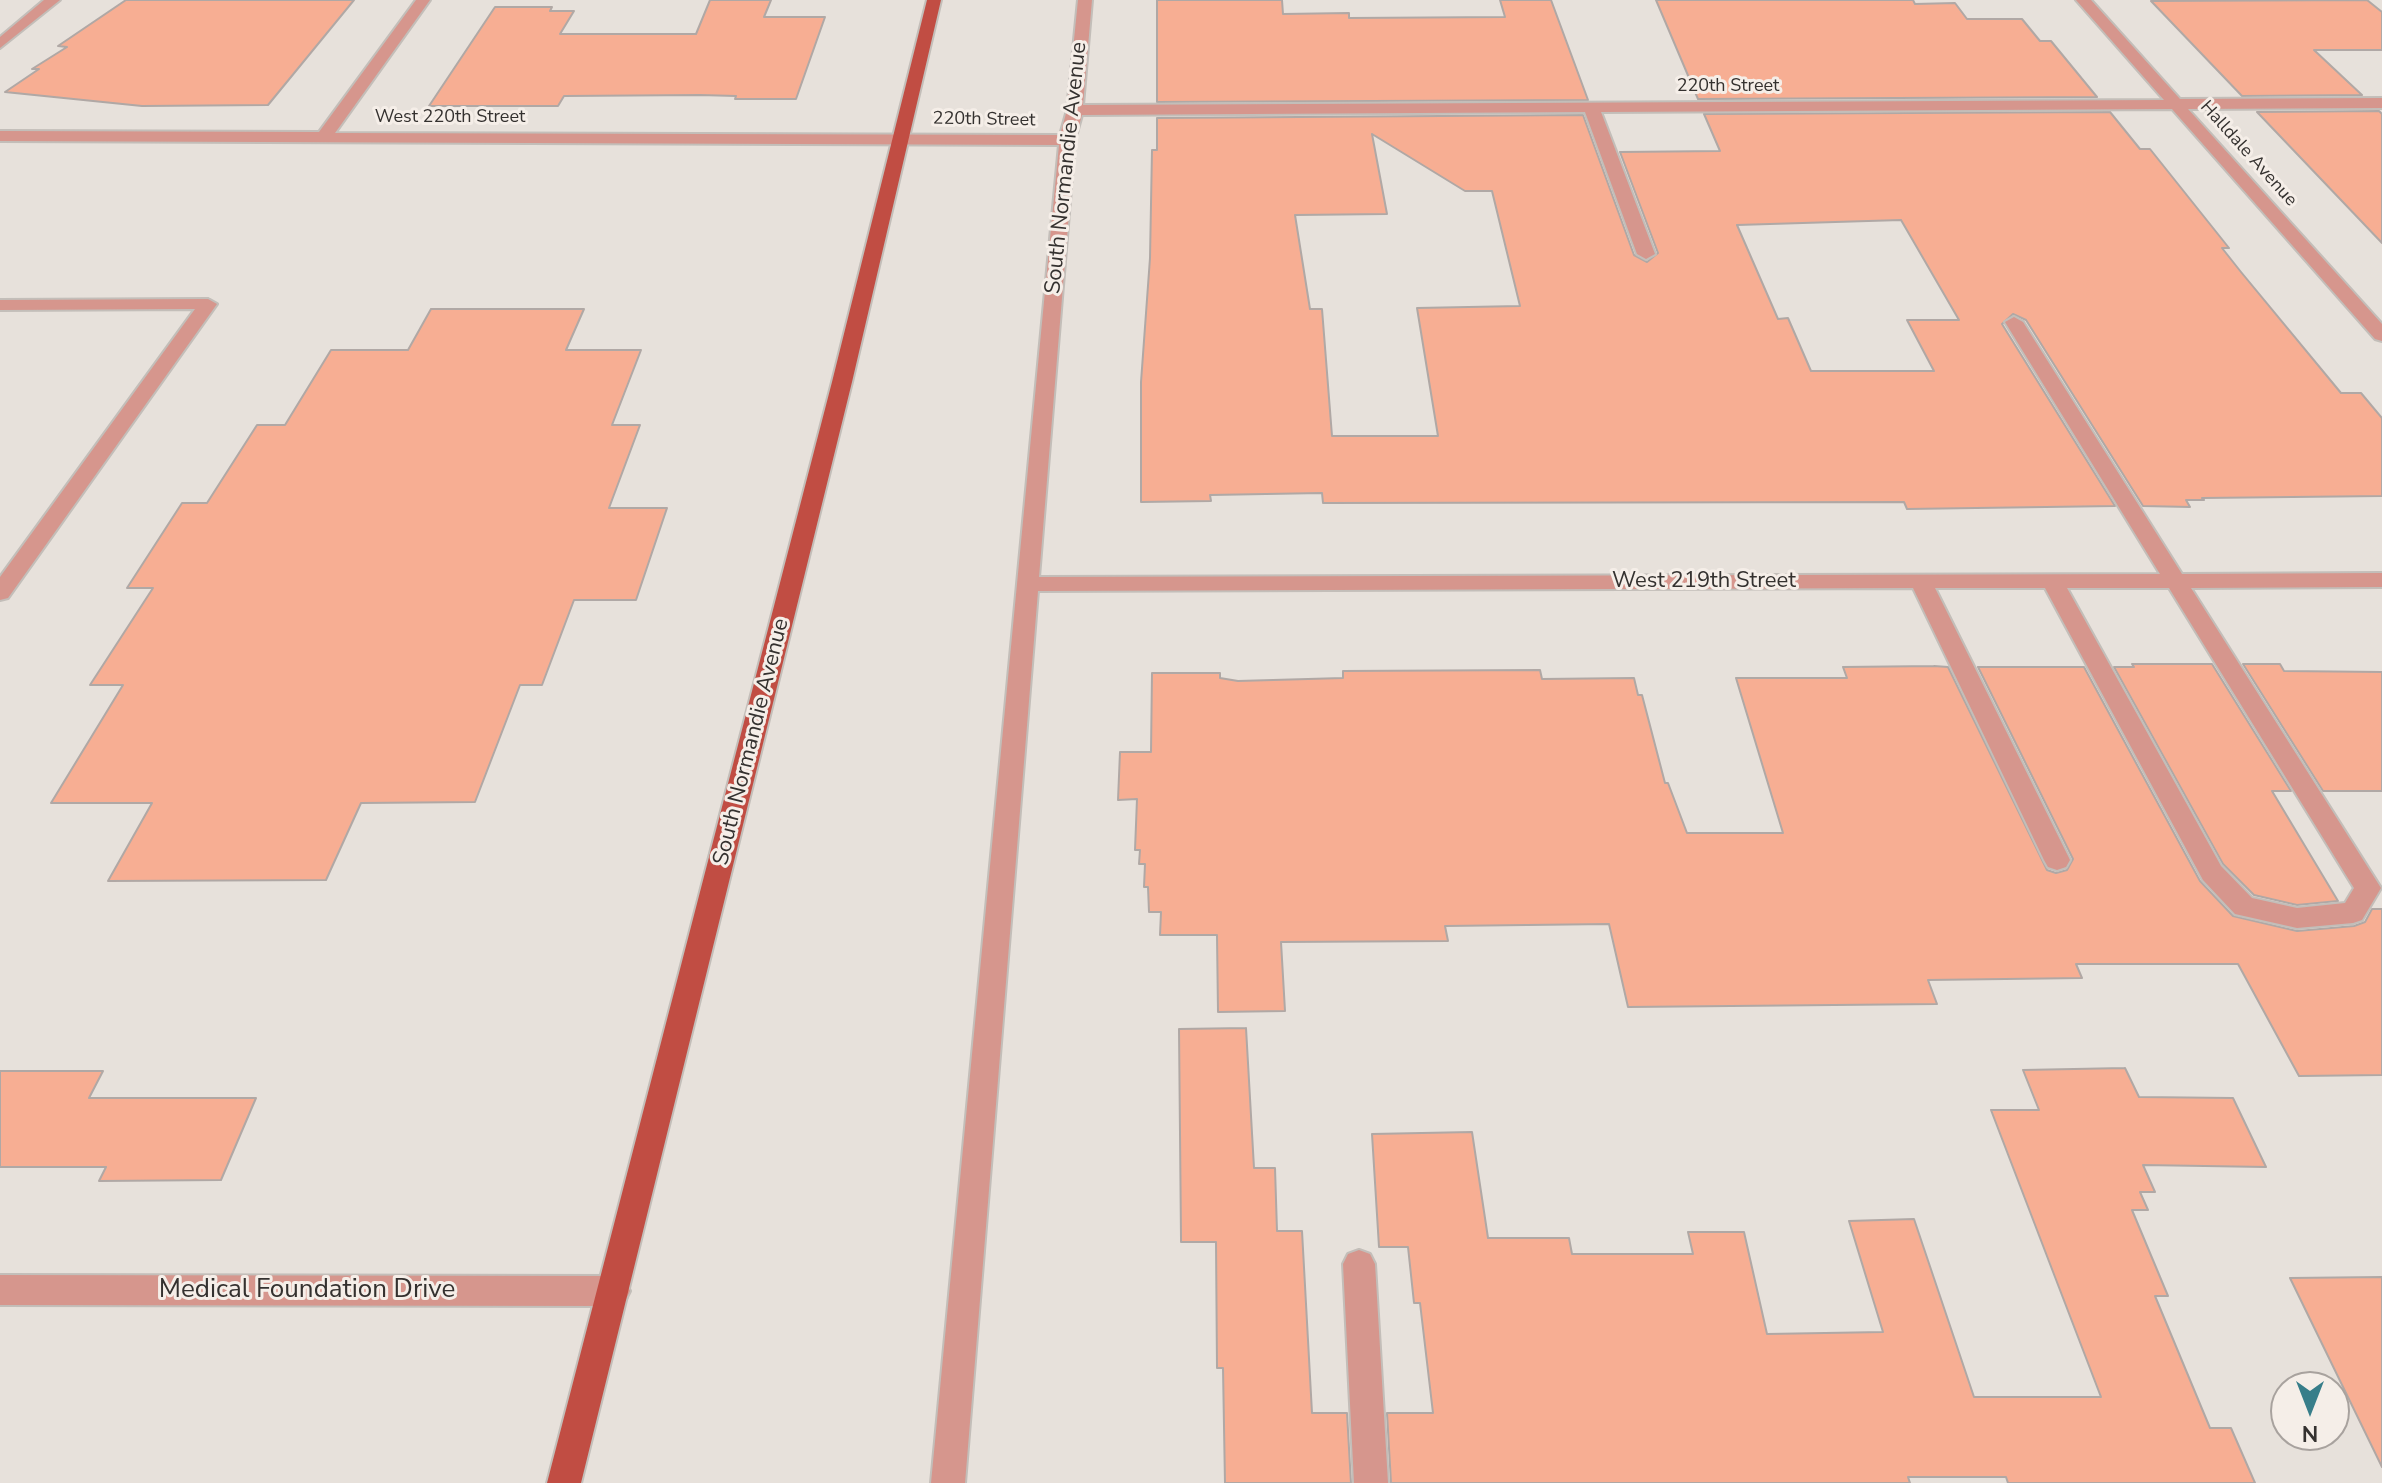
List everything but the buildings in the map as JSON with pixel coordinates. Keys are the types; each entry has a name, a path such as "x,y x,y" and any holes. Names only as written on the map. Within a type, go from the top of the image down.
{"main road":[{"name":"South Normandie Avenue","path":"564,1483 842,382 934,0"}],"street":[{"path":"0,44 53,0"},
{"path":"324,137 423,0"},
{"name":"South Normandie Avenue","path":"948,1483 1067,140 1075,110 1085,0"},
{"name":"Halldale Avenue","path":"2083,0 2382,335"},
{"name":"220th Street","path":"1075,110 2382,103"},
{"path":"1591,107 1646,254"},
{"name":"West 220th Street","path":"0,136 900,139"},
{"name":"220th Street","path":"900,139 1067,140"},
{"path":"0,305 208,304 0,593"},
{"path":"2014,322 2368,888 2353,913 2297,918 2244,907 2212,873 2052,581"},
{"name":"West 219th Street","path":"1027,584 2382,580"},
{"path":"1920,581 2057,860"},
{"path":"1359,1264 1371,1483"},
{"name":"Medical Foundation Drive","path":"0,1290 614,1291"}]}
